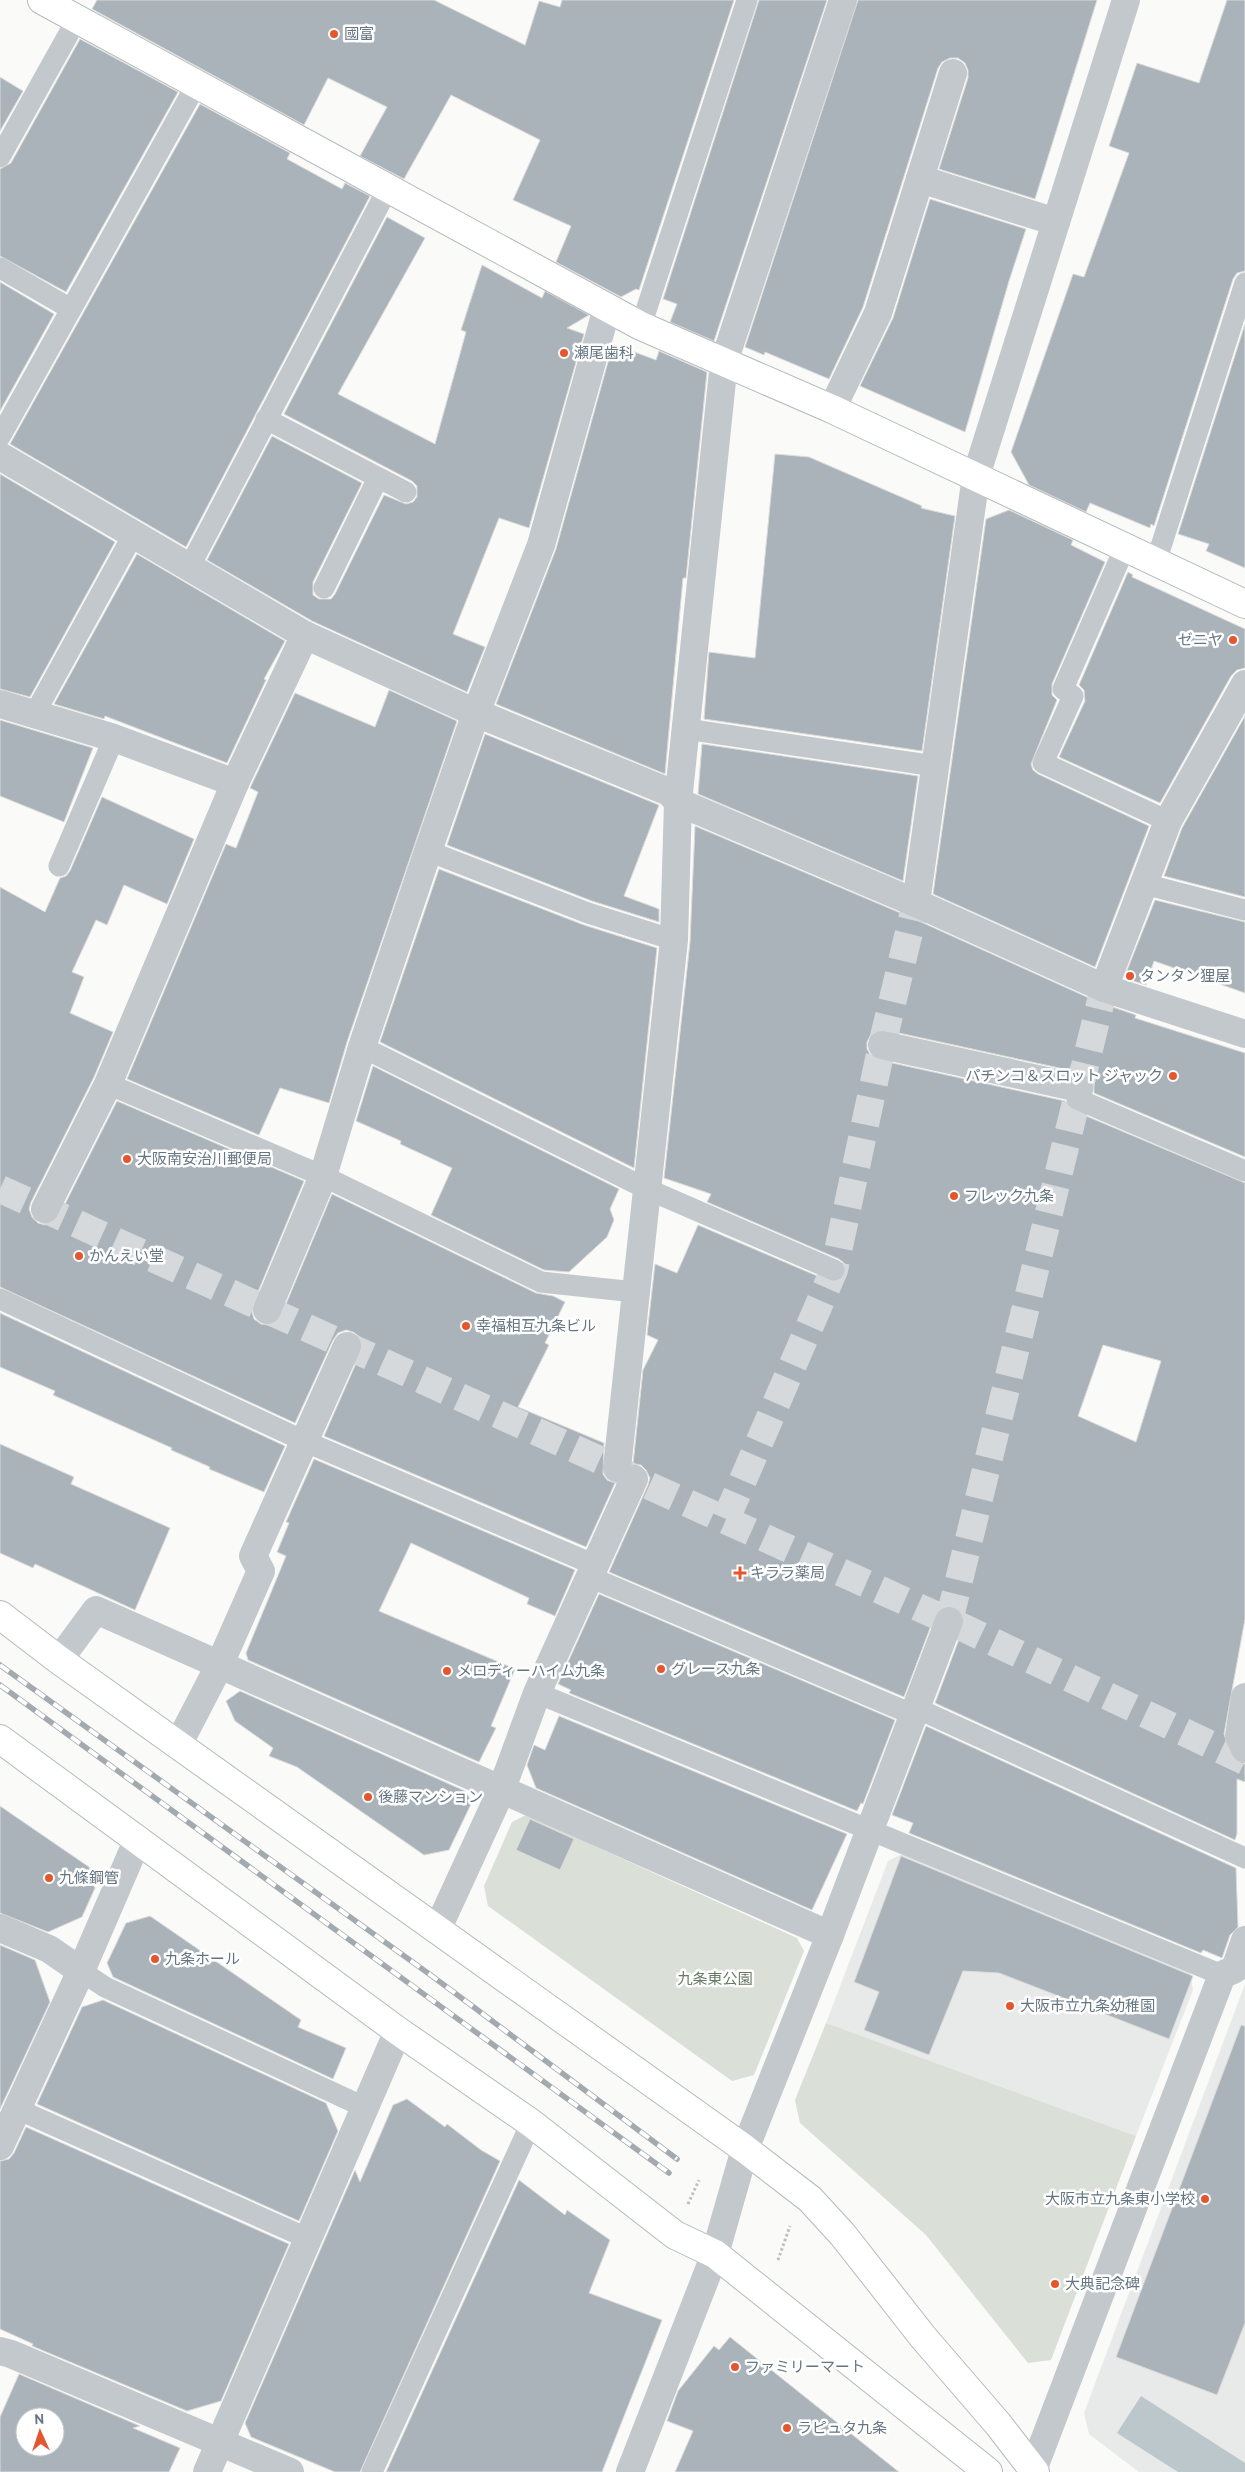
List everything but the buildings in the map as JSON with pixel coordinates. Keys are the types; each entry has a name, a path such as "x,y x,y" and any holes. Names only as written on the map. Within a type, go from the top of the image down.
{"street":[{"path":"42,0 387,190 641,326 832,409 1245,604"},
{"path":"438,1928 500,1791 536,1693 592,1571 626,1474 635,1292 674,940 678,802 724,362 843,0"},
{"path":"916,902 976,476 1126,0"},
{"path":"832,409 878,313 953,73"},
{"path":"920,179 1056,222"},
{"path":"267,1310 322,1176 362,1048 476,712 541,545 607,308"},
{"path":"0,456 305,635 476,712 670,792 678,802 916,902 1104,988 1245,1034"},
{"path":"45,1209 108,1084 235,783 305,635"},
{"path":"1104,988 1168,821 1245,684"},
{"path":"0,704 114,738 235,783"},
{"path":"882,1045 1078,1094"},
{"path":"178,1745 218,1666 261,1571 253,1556 346,1346"},
{"path":"59,1660 96,1610 500,1791 830,1935"},
{"path":"0,1615 59,1660 438,1928 745,2149 810,2199 843,2235 923,2337 998,2424 1034,2471"},
{"path":"630,2472 715,2254 745,2149 830,1935 949,1620"},
{"path":"1245,1697 1239,1736 1245,1749"},
{"path":"0,1739 398,2031 531,2123 675,2235 715,2254 988,2472"},
{"path":"0,2146 82,1971 138,1840"},
{"path":"0,1928 49,1950 82,1971"},
{"path":"1034,2471 1222,1975 1235,1969 1245,1940"},
{"path":"207,2472 398,2031"},
{"path":"0,2351 12,2354 290,2472"}],"lane":[{"path":"641,326 747,0"},
{"path":"0,157 76,19"},
{"path":"0,438 196,85"},
{"path":"189,568 387,190"},
{"path":"0,268 71,309"},
{"path":"1156,562 1245,283"},
{"path":"266,418 406,492"},
{"path":"324,588 378,478"},
{"path":"34,715 133,534"},
{"path":"1125,547 1063,689 1073,696 1043,764 1168,821"},
{"path":"686,729 935,766"},
{"path":"60,866 114,738"},
{"path":"428,851 588,913 674,940"},
{"path":"1144,884 1245,910"},
{"path":"362,1048 647,1189 834,1270"},
{"path":"108,1084 322,1176 541,1282 635,1292"},
{"path":"1078,1094 1245,1171"},
{"path":"0,1299 304,1441 592,1571 1245,1858"},
{"path":"536,1693 1222,1975"},
{"path":"82,1971 105,1988 364,2107"},
{"path":"17,2109 307,2238"},
{"path":"372,2472 531,2123"}],"path":[{"path":"688,2206 701,2175"},
{"path":"775,2268 790,2224"}],"shaded area":[{"name":"大阪市立九条幼稚園","path":"902,1854 1190,1970 1193,1990 1136,2136 826,2023 888,1861"},
{"name":"大阪市立九条東小学校","path":"1245,1984 1245,2472 1139,2472 1089,2434 1084,2413"},
{"path":"1141,2396 1245,2463 1245,2472 1178,2472 1117,2433"}],"green space":[{"name":"九条東公園","path":"526,1815 797,1938 804,1951 754,2075 732,2081 488,1906 484,1886 512,1822"},
{"path":"826,2023 1136,2136 1051,2360 1028,2363 926,2235 800,2123 795,2100"}],"tunnel":[{"path":"726,1519 834,1270 882,1045 916,903"},
{"path":"949,1621 1104,988"},
{"path":"0,1189 617,1468 634,1479 949,1621 1245,1761"}],"railway":[{"path":"0,1665 432,1976 677,2159"},
{"path":"0,1685 669,2173"}],"place":[{"name":"國富","path":"334,34"},
{"name":"瀬尾歯科","path":"564,353"},
{"name":"ゼニヤ","path":"1233,640"},
{"name":"タンタン狸屋","path":"1130,976"},
{"name":"パチンコ＆スロット ジャック","path":"1173,1076"},
{"name":"大阪南安治川郵便局","path":"127,1159"},
{"name":"フレック九条","path":"954,1196"},
{"name":"かんえい堂","path":"79,1256"},
{"name":"幸福相互九条ビル","path":"466,1326"},
{"name":"キララ薬局","path":"740,1573"},
{"name":"グレース九条","path":"661,1669"},
{"name":"メロディーハイム九条","path":"447,1671"},
{"name":"後藤マンション","path":"368,1797"},
{"name":"九條鋼管","path":"49,1878"},
{"name":"九条ホール","path":"155,1959"},
{"name":"大阪市立九条幼稚園","path":"1010,2006"},
{"name":"大阪市立九条東小学校","path":"1205,2199"},
{"name":"大典記念碑","path":"1055,2284"},
{"name":"ファミリーマート","path":"735,2367"},
{"name":"ラピュタ九条","path":"787,2428"}]}
